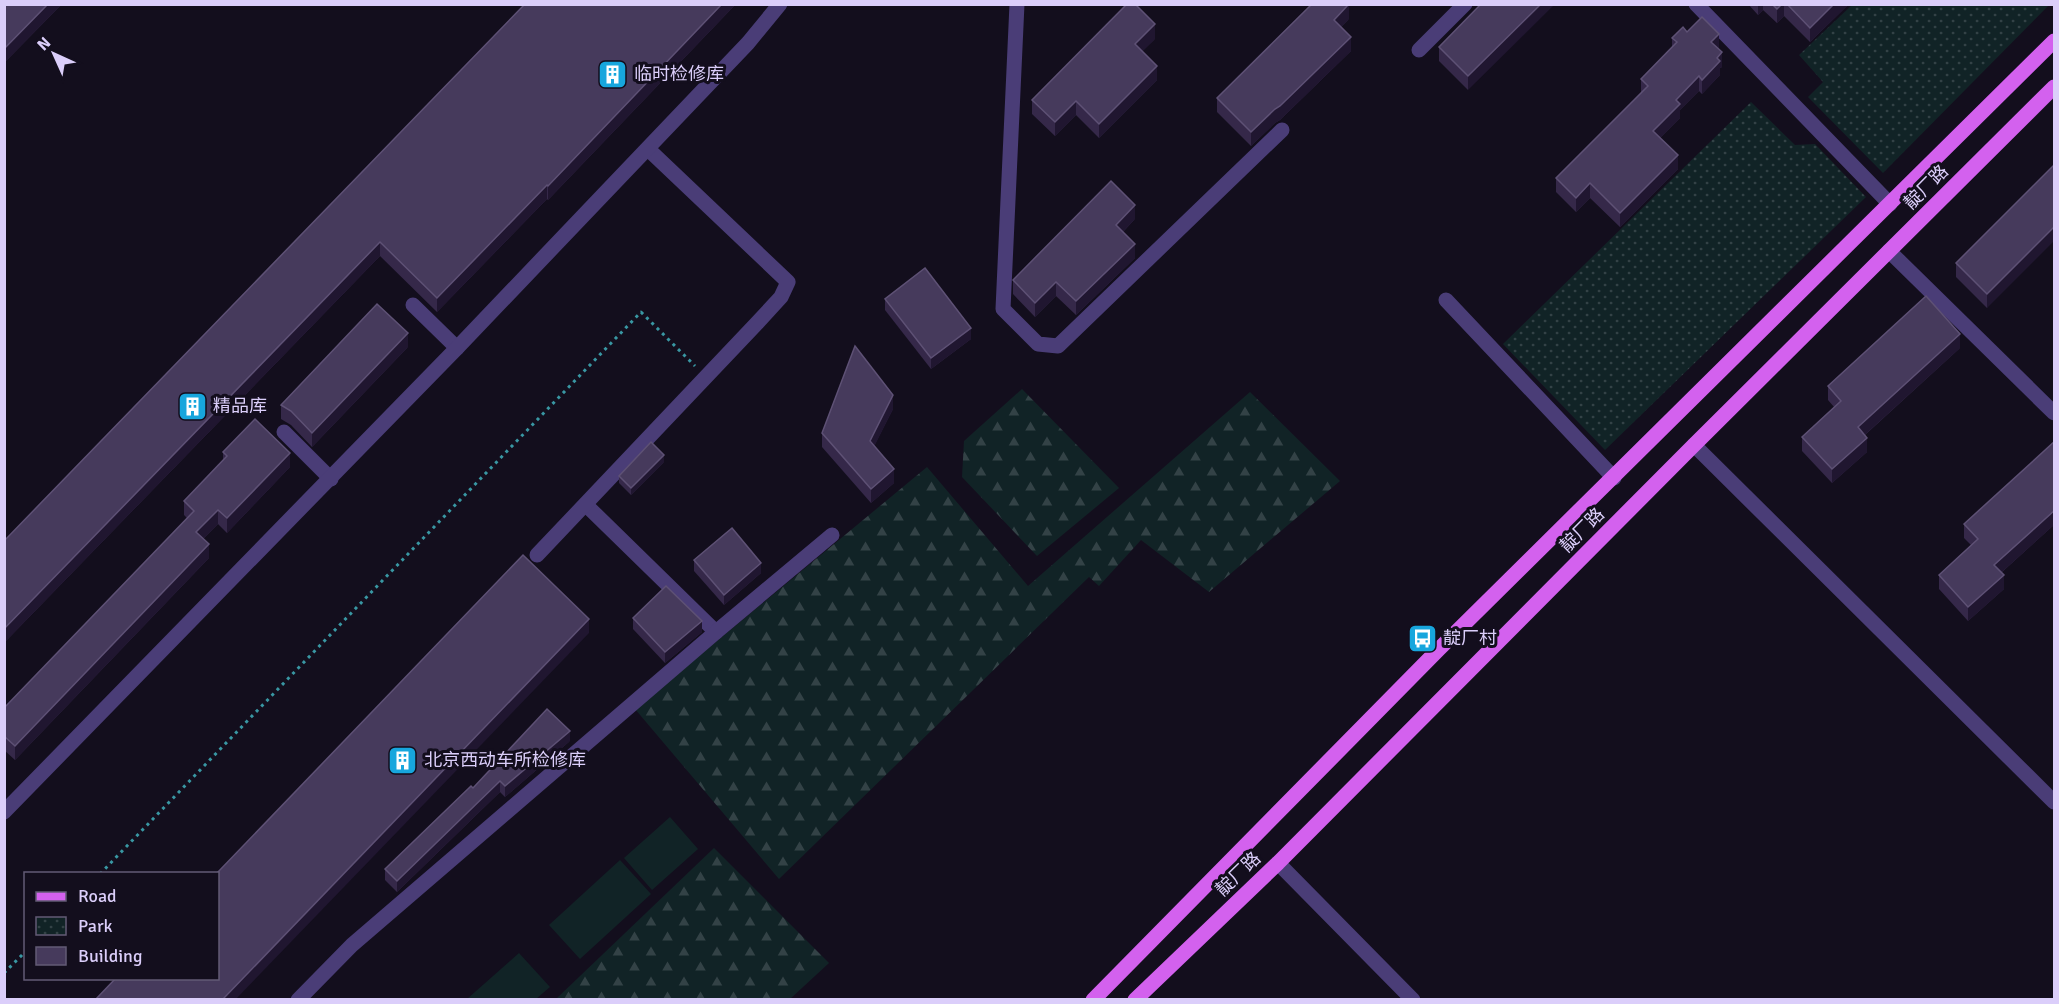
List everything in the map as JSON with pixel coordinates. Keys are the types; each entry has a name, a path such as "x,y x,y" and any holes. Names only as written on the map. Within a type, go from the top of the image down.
{"main road":[{"path":"1093,999 1430,658 2055,41"},
{"name":"靛厂路","path":"1136,999 1278,863 1889,250 2055,87"}],"street":[{"path":"4,812 457,348 748,43 780,4"},
{"path":"1017,4 1003,309 1038,344 1058,346 1282,130"},
{"path":"1419,50 1465,4"},
{"path":"1696,4 1890,204"},
{"path":"537,555 781,297 788,282 648,149"},
{"path":"1889,250 2055,413"},
{"path":"1446,300 1614,478"},
{"path":"413,304 457,348"},
{"path":"284,432 330,478"},
{"path":"1694,445 2055,802"},
{"path":"586,505 716,632"},
{"path":"298,999 352,945 832,535"},
{"path":"1278,863 1413,999"}],"path":[{"path":"101,872 641,312 707,377"},
{"path":"4,973 24,953"}],"green space":[{"path":"1852,5 2049,5 1883,173 1808,97 1823,82 1799,55"},
{"path":"1751,102 1795,145 1815,144 1866,197 1605,450 1503,344"},
{"path":"1022,389 1119,488 1037,556 962,477 964,441"},
{"path":"1250,392 1340,481 1209,592 1141,540 1099,586 1089,577 779,879 635,709 927,467 1028,586"},
{"path":"670,817 698,849 652,890 624,858"},
{"path":"714,848 829,963 790,999 556,999"},
{"path":"620,860 651,894 580,959 549,925"},
{"path":"519,953 550,987 536,999 467,999"}],"building":[{"path":"4,4 48,4 5,48 4,47"},
{"path":"525,4 722,4 437,298 380,242 4,629 4,541"},
{"path":"1127,4 1135,4 1155,24 1135,44 1157,66 1099,124 1076,101 1055,122 1032,100"},
{"path":"1312,4 1349,4 1334,20 1351,37 1251,132 1217,98"},
{"path":"1481,4 1541,4 1468,76 1439,47"},
{"path":"1772,4 1782,4 1777,9"},
{"path":"1787,4 1834,4 1810,28"},
{"path":"1702,17 1719,34 1711,42 1722,52 1717,58 1720,61 1702,80 1699,76 1676,100 1680,104 1653,131 1678,155 1620,213 1590,183 1576,198 1556,178 1648,86 1641,79 1677,42 1672,38 1683,27 1687,32"},
{"path":"2055,164 2055,226 1987,294 1956,263"},
{"path":"1111,181 1135,205 1116,225 1135,244 1076,301 1056,282 1035,303 1013,280"},
{"path":"925,268 971,328 931,358 885,299"},
{"path":"1926,296 1960,334 1858,427 1867,438 1832,469 1802,437 1841,401 1828,386"},
{"path":"377,304 408,333 312,433 291,411 281,405"},
{"path":"855,346 893,395 870,441 894,469 871,489 822,433"},
{"path":"255,419 290,453 227,518 218,510 196,532 209,544 15,746 4,736 4,708 194,511 184,501 227,456 223,452"},
{"path":"2055,441 2055,510 1994,565 2004,575 1968,607 1939,575 1978,539 1964,524"},
{"path":"651,442 664,455 631,488 619,476"},
{"path":"732,528 761,563 724,595 694,560"},
{"name":"北京西动车所检修库","path":"523,555 589,619 223,999 96,999 114,980 219,980 218,872"},
{"path":"666,586 702,621 665,652 633,618"},
{"path":"547,709 570,731 505,786 500,781 397,881 385,869 471,786 473,788"}],"place":[{"name":"临时检修库","path":"613,74"},
{"name":"精品库","path":"192,406"},
{"name":"靛厂村","path":"1422,638"},
{"name":"北京西动车所检修库","path":"403,760"}]}
